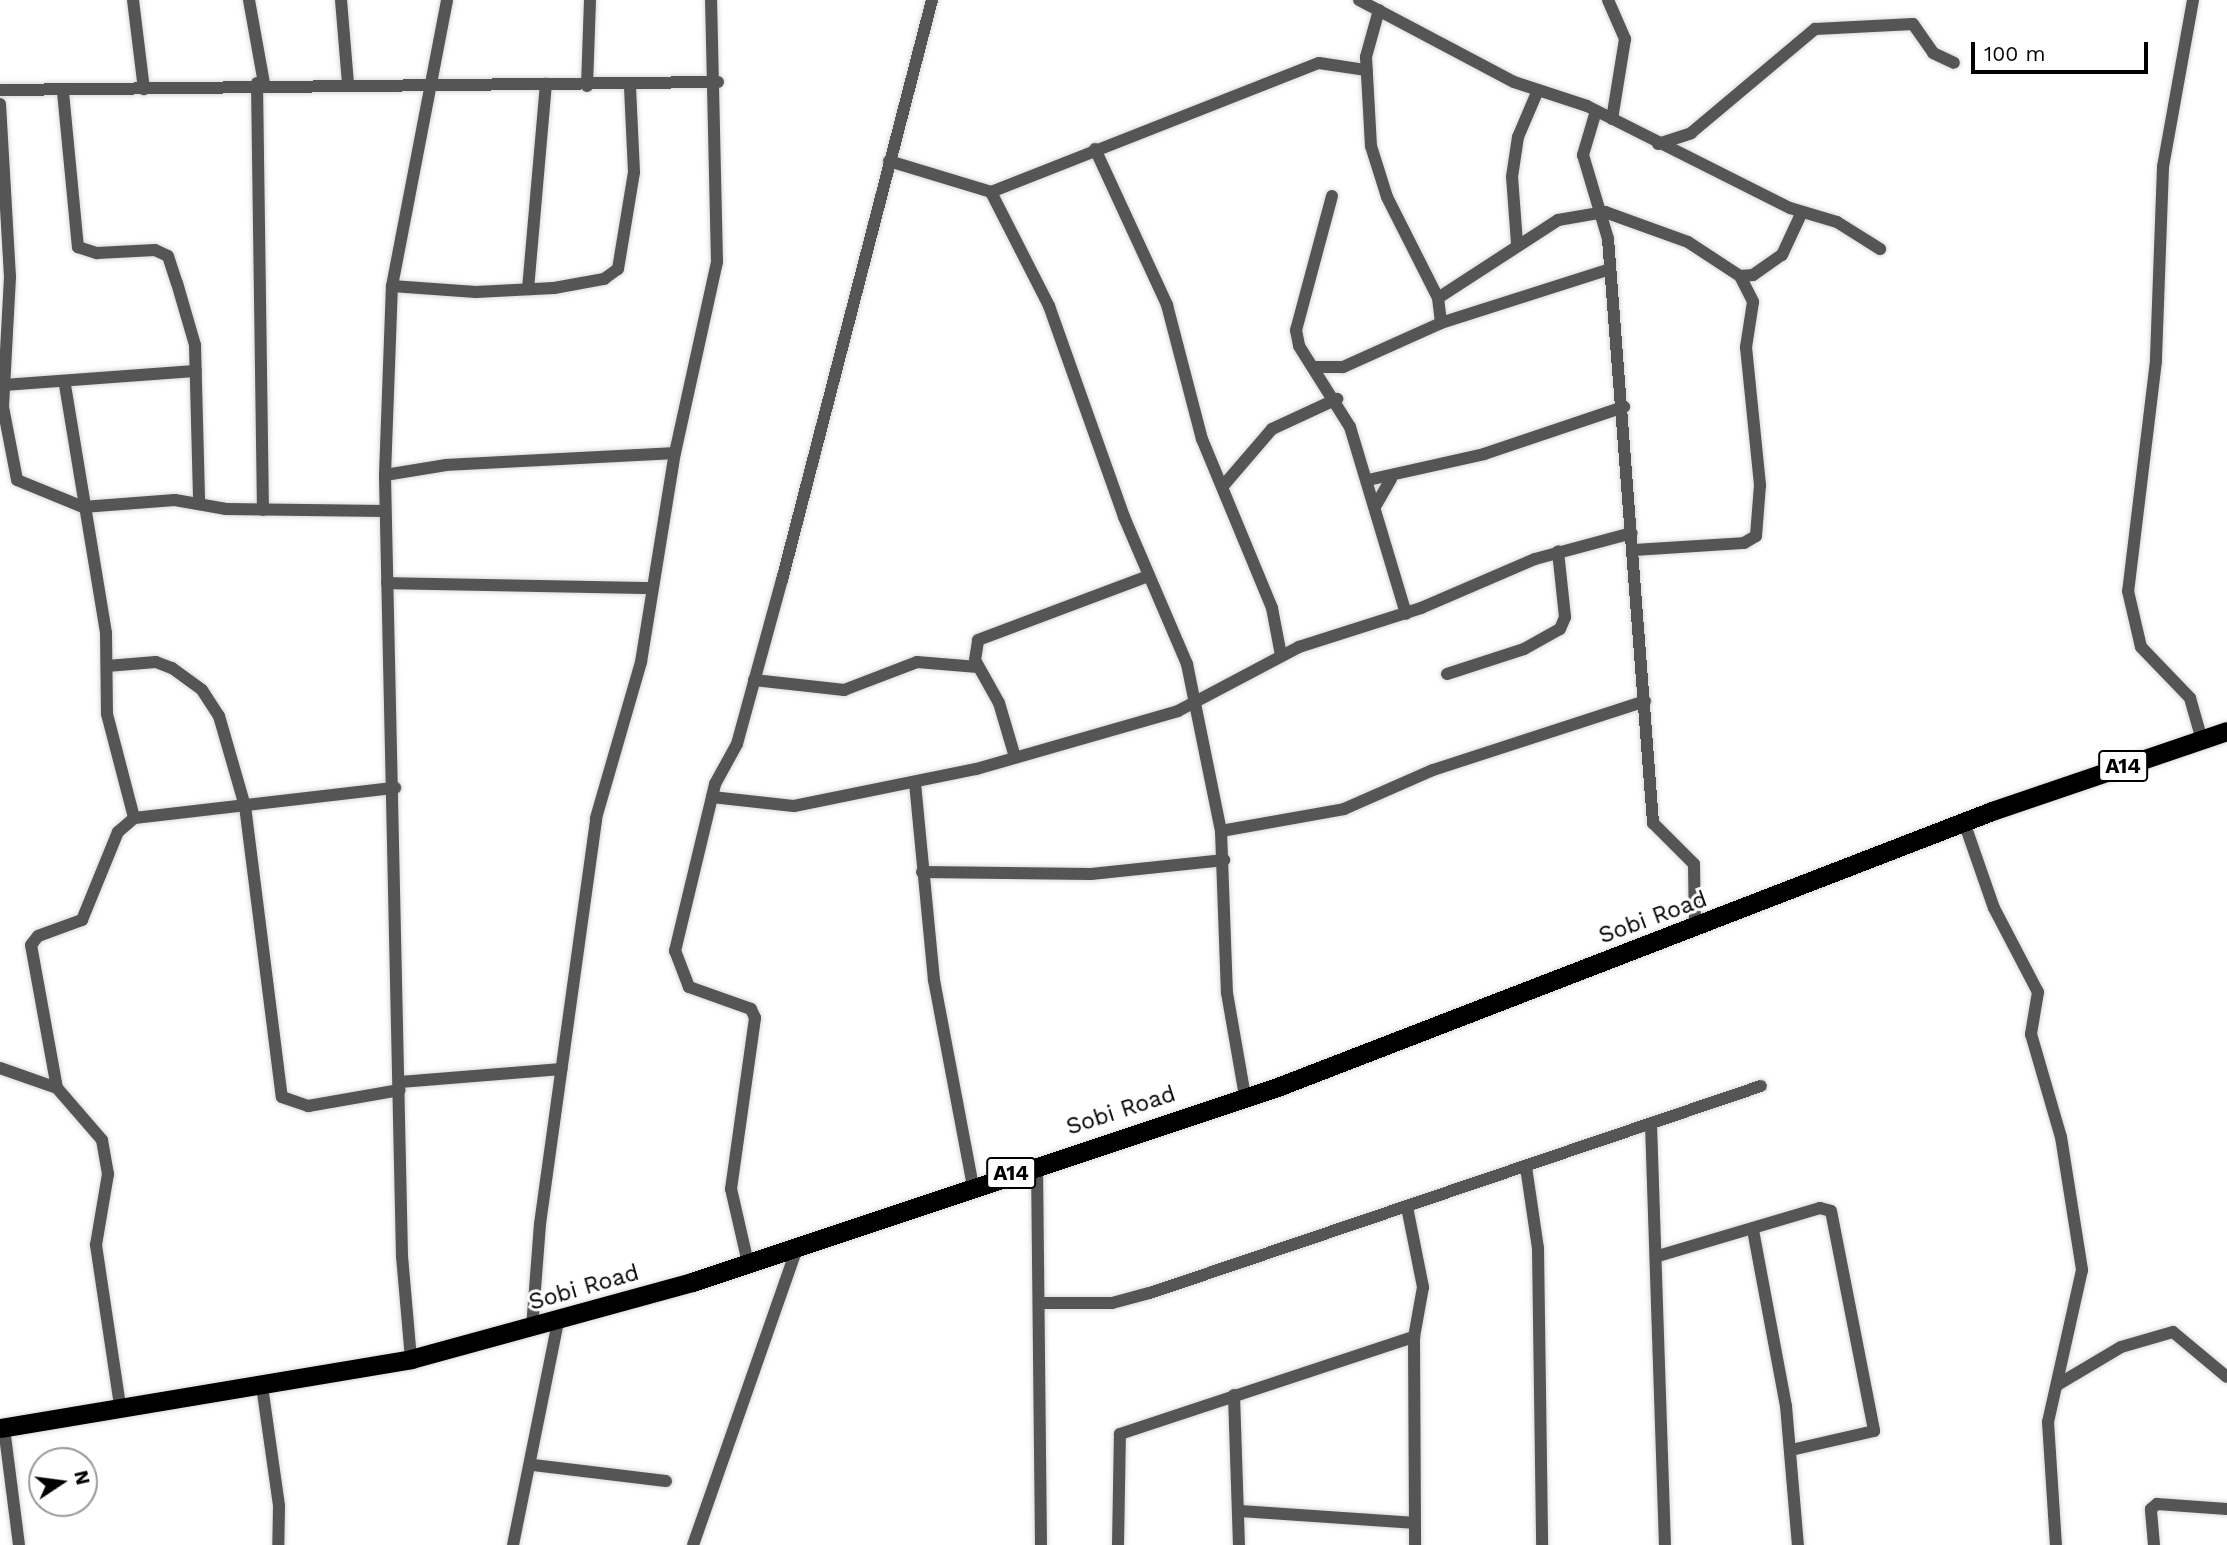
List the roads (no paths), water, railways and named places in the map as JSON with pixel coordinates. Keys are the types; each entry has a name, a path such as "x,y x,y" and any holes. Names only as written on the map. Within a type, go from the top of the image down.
{"highway":[{"name":"Sobi Road","path":"2,1428 120,1405 262,1386 411,1359 558,1322 797,1248 1037,1164 1245,1096 1695,928 1992,811 2227,732"}],"street":[{"path":"133,0 144,89"},
{"path":"249,0 261,83 262,510"},
{"path":"341,0 348,83"},
{"path":"411,1359 402,1255 395,788 385,475 392,286 427,86 447,0"},
{"path":"587,86 590,0"},
{"path":"532,1328 561,1069 596,817 641,662 675,453 717,262 718,82 711,0"},
{"path":"748,1263 731,1189 755,1018 751,1009 689,987 675,951 712,797 737,744 932,0"},
{"path":"1359,0 1538,90 1596,111 1658,144 1802,212 1837,222 1880,249"},
{"path":"1608,0 1625,39 1612,119"},
{"path":"2193,0 2163,167 2156,361 2128,591 2141,647 2189,698 2202,740"},
{"path":"1379,10 1366,70 1378,173 1438,298 1441,323"},
{"path":"1658,144 1691,133 1815,29 1913,24 1933,53 1954,63"},
{"path":"889,161 991,192 1319,63 1366,70"},
{"path":"0,90 63,92 261,83 427,86 546,84 630,88 718,82"},
{"path":"528,289 546,84"},
{"path":"392,286 528,289 604,279 624,258 634,172 630,88"},
{"path":"1517,243 1512,177 1518,137 1538,90"},
{"path":"63,92 78,247 97,253 155,250 167,256 195,345 199,502"},
{"path":"0,104 1,177 10,277 3,385 7,453 17,480 83,507 199,502 262,510 385,511"},
{"path":"1596,111 1583,155 1605,212 1624,407 1653,823 1694,864 1695,928"},
{"path":"1096,149 1167,305 1202,439 1272,608 1281,655"},
{"path":"991,192 1049,306 1148,576 1187,664 1221,831 1227,993 1245,1096"},
{"path":"1332,196 1296,330 1314,367 1334,394 1368,480 1406,614"},
{"path":"1438,298 1517,243 1558,220 1605,212 1688,242 1740,276 1753,302 1746,347 1760,485 1756,536 1744,543 1632,550"},
{"path":"1740,276 1753,275 1782,255 1802,212"},
{"path":"1314,367 1335,369 1441,323 1610,269"},
{"path":"1334,394 1335,369"},
{"path":"3,385 65,385 195,372"},
{"path":"65,385 107,666 107,715 134,818"},
{"path":"1223,486 1272,429 1334,394"},
{"path":"1368,480 1391,479 1624,407"},
{"path":"385,475 446,464 675,453"},
{"path":"1376,505 1391,479"},
{"path":"712,797 794,806 915,783 1178,711 1193,700 1281,655 1406,614 1558,551 1632,533"},
{"path":"1447,674 1524,649 1560,629 1565,617 1558,551"},
{"path":"1015,757 999,702 978,667 978,640 1148,576"},
{"path":"387,583 651,588"},
{"path":"107,666 156,662 202,690 219,716 245,806 282,1097 308,1106 400,1086 561,1069"},
{"path":"754,680 844,690 917,662 978,667"},
{"path":"1221,831 1343,808 1433,770 1645,701"},
{"path":"915,783 922,872 939,1007 973,1187"},
{"path":"57,1088 31,945 38,936 82,920 118,832 134,818 163,810 245,806 395,788"},
{"path":"1964,822 1994,908 2038,992 2031,1034 2061,1137 2082,1270 2048,1430 2056,1545"},
{"path":"922,872 1091,874 1224,860"},
{"path":"0,1068 57,1088 87,1116 107,1153 96,1245 120,1405"},
{"path":"1039,1303 1112,1303 1150,1293 1761,1086"},
{"path":"1651,1124 1658,1255 1665,1545"},
{"path":"1037,1164 1041,1545"},
{"path":"1526,1167 1538,1248 1542,1545"},
{"path":"1407,1207 1423,1287 1414,1336 1415,1545"},
{"path":"1658,1255 1831,1211 1870,1400 1873,1434 1791,1450"},
{"path":"1753,1230 1791,1450 1798,1545"},
{"path":"693,1545 797,1248"},
{"path":"513,1545 533,1465 558,1322"},
{"path":"2057,1385 2121,1347 2173,1332 2227,1377"},
{"path":"1118,1545 1120,1434 1414,1336"},
{"path":"262,1386 279,1506 278,1545"},
{"path":"1234,1395 1239,1545"},
{"path":"2,1428 19,1545"},
{"path":"533,1465 666,1481"},
{"path":"2154,1545 2151,1509 2157,1504 2227,1509"},
{"path":"1239,1511 1415,1523"}]}
